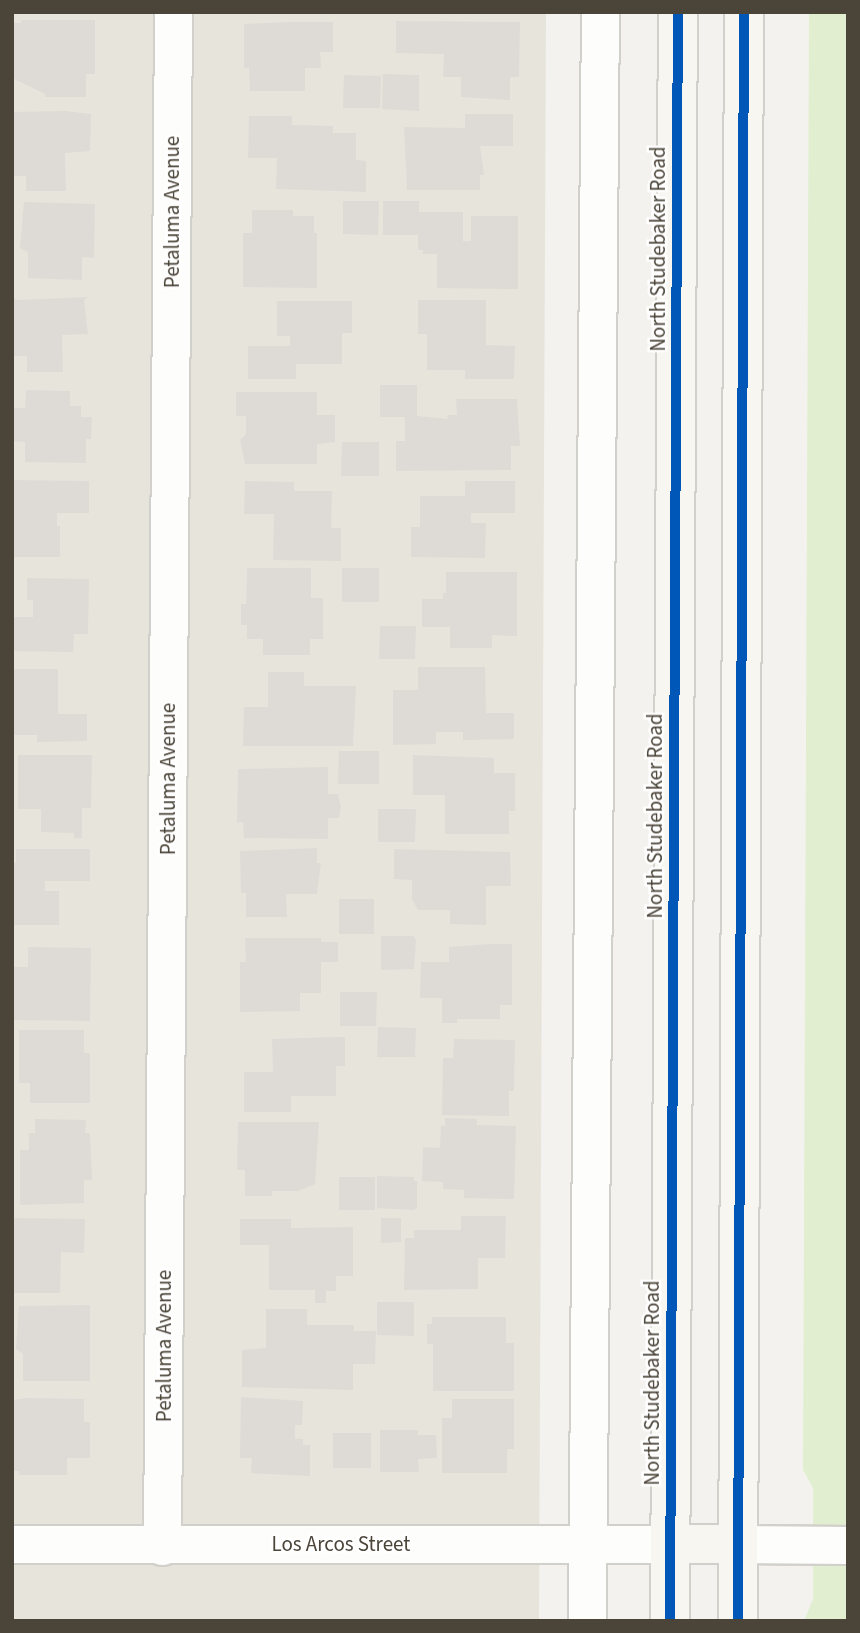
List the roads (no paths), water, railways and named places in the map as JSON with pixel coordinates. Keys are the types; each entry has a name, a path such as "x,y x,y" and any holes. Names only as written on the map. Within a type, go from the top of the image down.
{"main road":[{"name":"North Studebaker Road","path":"670,1621 678,12"},
{"path":"738,1621 744,12"},
{"path":"670,1544 737,1544"}],"street":[{"name":"Petaluma Avenue","path":"162,1546 173,12"},
{"path":"587,1621 600,12"},
{"name":"Los Arcos Street","path":"12,1544 670,1544"},
{"path":"737,1544 848,1545"}]}
